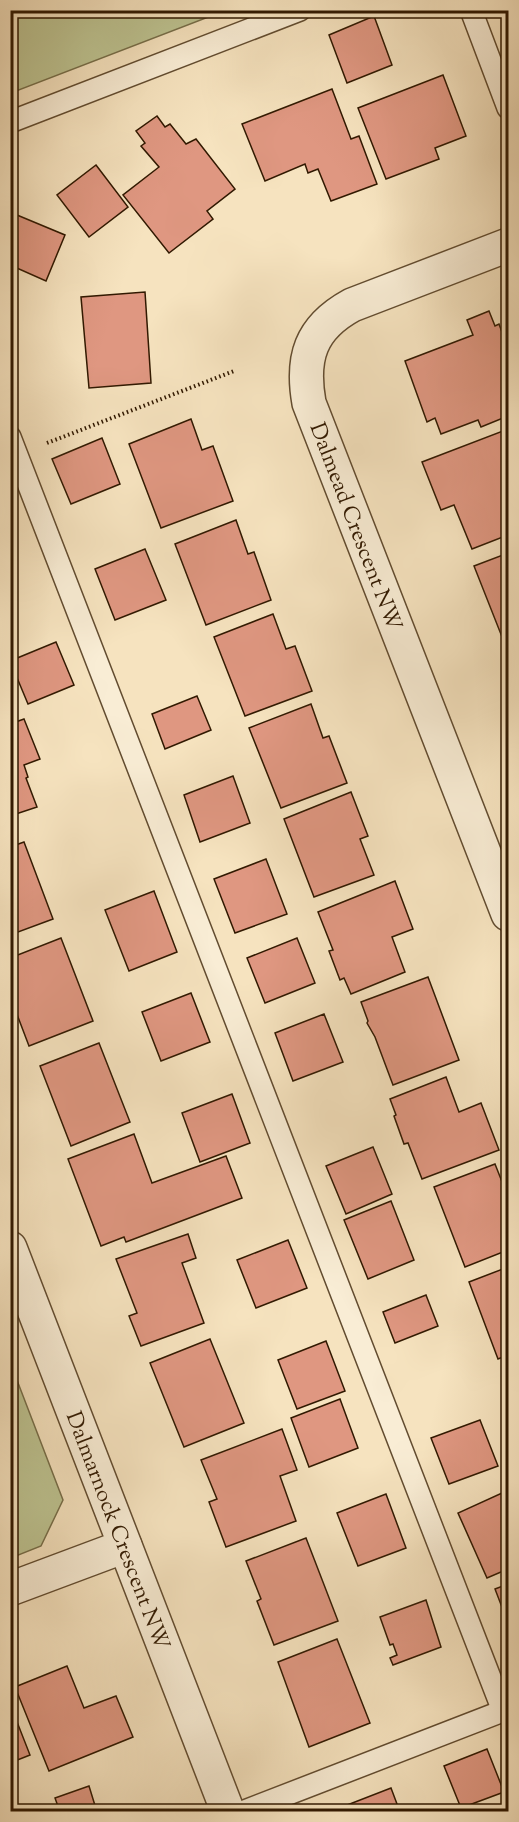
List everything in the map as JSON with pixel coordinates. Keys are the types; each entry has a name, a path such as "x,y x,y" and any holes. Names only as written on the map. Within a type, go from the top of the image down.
{"street":[{"name":"Dalmead Crescent NW","path":"508,245 352,305 335,314 320,331 315,341 307,360 305,383 309,403 501,874 508,914"},
{"name":"Dalmarnock Crescent NW","path":"10,1248 228,1812"},
{"path":"10,1589 125,1546"}],"lane":[{"path":"10,122 300,10"},
{"path":"471,10 508,108"},
{"path":"14,446 506,1710 242,1812"}],"path":[{"path":"14,446 234,371"}],"green space":[{"path":"11,10 224,10 224,11 11,93"},
{"path":"10,1362 63,1500 41,1546 11,1558"}],"building":[{"path":"374,16 392,65 347,83 329,35"},
{"path":"443,75 466,136 435,148 439,159 386,179 358,108"},
{"path":"332,89 351,139 359,136 377,184 331,201 318,169 308,173 305,164 265,181 242,124"},
{"path":"157,116 165,127 170,124 186,144 196,139 235,189 207,211 213,219 169,253 123,195 159,167 141,146 145,143 136,131"},
{"path":"96,165 128,207 89,237 57,195"},
{"path":"17,215 65,235 46,281 10,265 10,231"},
{"path":"145,292 151,383 89,388 81,297"},
{"path":"489,311 495,326 499,324 508,349 508,416 481,427 478,420 441,434 435,418 427,422 405,361 473,335 467,320"},
{"path":"191,419 202,450 213,446 233,501 161,528 129,444"},
{"path":"508,429 508,535 472,549 454,505 441,510 422,462"},
{"path":"102,438 120,484 71,504 52,459"},
{"path":"236,520 248,554 254,552 271,600 206,625 175,544"},
{"path":"145,549 166,600 115,620 95,569"},
{"path":"508,553 508,646 506,647 474,566"},
{"path":"273,614 286,649 295,646 312,691 245,716 214,637"},
{"path":"56,642 74,685 28,704 10,661"},
{"path":"197,696 211,730 165,749 152,714"},
{"path":"311,704 323,738 329,736 347,783 281,808 249,728"},
{"path":"24,719 40,759 24,765 28,777 26,778 37,807 10,816 10,724"},
{"path":"233,776 250,823 200,842 184,795"},
{"path":"351,792 368,836 360,839 374,875 314,897 284,819"},
{"path":"24,842 53,919 10,935 10,847"},
{"path":"266,859 287,914 235,933 214,879"},
{"path":"395,881 413,929 392,937 405,972 351,994 344,978 340,980 329,951 333,950 318,912"},
{"path":"154,891 177,952 129,971 105,910"},
{"path":"61,938 93,1021 29,1046 10,996 10,958"},
{"path":"297,938 315,983 265,1003 247,958"},
{"path":"428,977 459,1060 393,1085 375,1037 367,1023 361,1002"},
{"path":"191,993 210,1042 161,1061 142,1012"},
{"path":"324,1014 343,1062 293,1081 275,1033"},
{"path":"99,1043 130,1122 71,1146 40,1066"},
{"path":"446,1077 459,1112 481,1103 499,1150 422,1179 408,1143 404,1144 390,1099"},
{"path":"232,1094 250,1143 200,1162 182,1113"},
{"path":"134,1134 152,1183 226,1156 242,1198 126,1242 124,1237 101,1246 68,1159"},
{"path":"373,1147 392,1194 346,1214 326,1166"},
{"path":"495,1164 508,1197 508,1250 465,1267 434,1187"},
{"path":"391,1201 414,1260 368,1279 344,1220"},
{"path":"188,1234 196,1258 182,1263 204,1323 141,1346 129,1316 137,1313 116,1259"},
{"path":"288,1240 307,1288 256,1308 237,1260"},
{"path":"508,1267 508,1355 498,1359 469,1282"},
{"path":"426,1295 438,1326 395,1343 383,1312"},
{"path":"210,1339 244,1423 184,1447 150,1363"},
{"path":"326,1341 345,1391 297,1409 278,1360"},
{"path":"340,1399 358,1448 309,1467 291,1418"},
{"path":"480,1420 498,1466 449,1484 431,1438"},
{"path":"282,1429 297,1470 280,1476 296,1521 226,1547 209,1502 217,1499 201,1460"},
{"path":"502,1493 508,1508 508,1569 487,1578 458,1513"},
{"path":"386,1494 406,1548 358,1566 337,1513"},
{"path":"306,1538 338,1621 274,1645 257,1601 261,1599 246,1561"},
{"path":"508,1584 508,1623 495,1589"},
{"path":"426,1600 441,1647 393,1665 390,1658 397,1655 393,1644 390,1645 380,1617"},
{"path":"337,1639 370,1723 309,1747 278,1662"},
{"path":"67,1666 84,1708 116,1696 133,1737 49,1771 15,1687"},
{"path":"10,1704 30,1755 10,1763"},
{"path":"487,1749 504,1792 461,1808 444,1766"},
{"path":"89,1786 97,1812 60,1812 55,1798"},
{"path":"391,1788 400,1812 343,1812 342,1807"}]}
